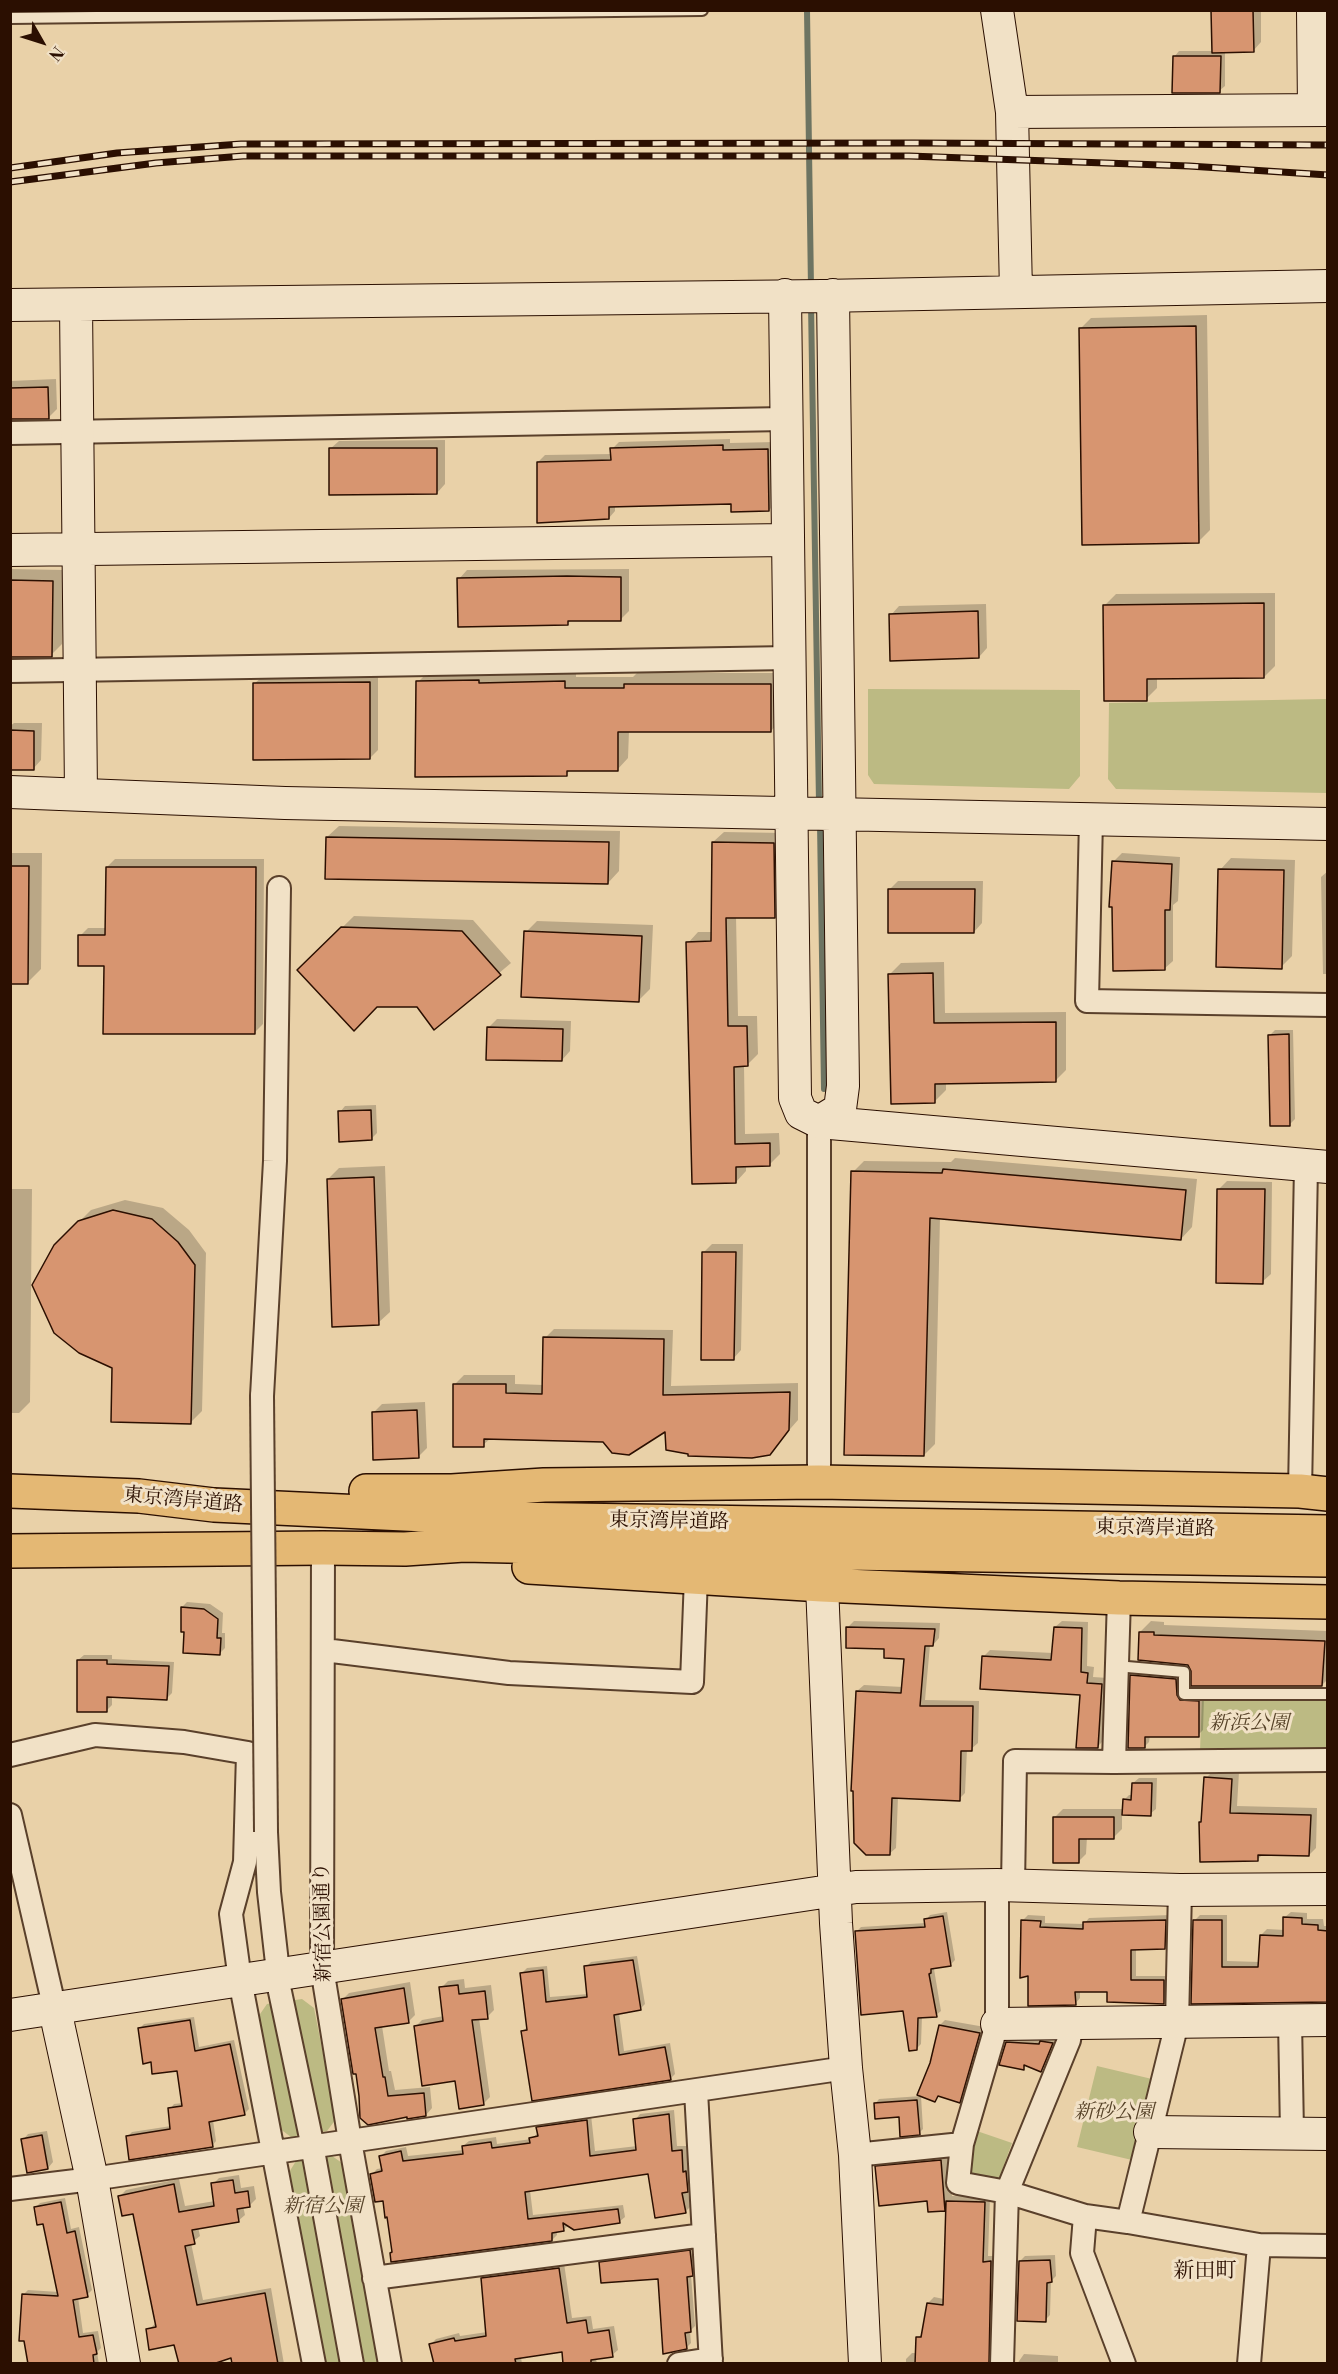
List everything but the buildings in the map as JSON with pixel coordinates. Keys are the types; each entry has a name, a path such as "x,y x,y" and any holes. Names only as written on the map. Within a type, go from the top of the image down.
{"highway":[{"path":"139,1496 215,1489 452,1491 544,1485 819,1482 1314,1492"},
{"name":"東京湾岸道路","path":"10,1491 139,1496 214,1505 510,1519 1328,1532"},
{"name":"東京湾岸道路","path":"10,1551 405,1549 464,1545 1328,1560"},
{"path":"405,1549 460,1562 822,1585 1119,1598 1328,1602"}],"street":[{"path":"997,10 1012,112 1017,292"},
{"path":"1012,112 1321,110 1313,10"},
{"path":"10,306 1328,286"},
{"path":"810,295 785,419 795,1098 801,1113 819,1122 1317,1166 1314,1492"},
{"path":"810,295 839,815 843,1086 840,1109 819,1122"},
{"path":"76,305 81,794"},
{"path":"10,433 785,419"},
{"path":"10,550 787,540"},
{"path":"10,671 789,658"},
{"path":"10,792 285,803 1328,824"},
{"path":"1091,819 1088,1001 1328,1005"},
{"path":"277,1963 269,1892 266,1832 262,1396 275,1161 279,888"},
{"path":"819,1122 817,1180 819,1482"},
{"name":"新宿公園通り","path":"323,1548 322,1968 390,2364"},
{"path":"324,1650 509,1672 692,1682 696,1577"},
{"path":"822,1585 836,1891 846,2068 855,2155 865,2364"},
{"path":"1114,1762 1119,1598"},
{"path":"10,1755 95,1735 184,1742 248,1753 245,1862 231,1914 240,1980 275,2152 314,2364"},
{"path":"1328,1760 1015,1761 997,2024 962,2144 958,2183 1007,2192 1085,2216 1259,2245 1328,2246"},
{"path":"10,1815 13,1840 55,2010 92,2179 124,2364"},
{"path":"10,2016 856,1887 1005,1885 1180,1890 1328,1889"},
{"path":"1128,2222 1177,2023 1180,1890"},
{"path":"279,1987 312,2147 352,2364"},
{"path":"1290,2020 1292,2133"},
{"path":"997,2024 1328,2020"},
{"path":"1002,2364 1007,2192 1069,2040 1072,2022"},
{"path":"10,2189 92,2179 846,2068"},
{"path":"679,2364 711,2361 696,2091"},
{"path":"1150,2132 1328,2134"},
{"path":"855,2155 962,2144"},
{"path":"1085,2216 1082,2253 1124,2364"},
{"path":"374,2278 704,2235"},
{"path":"1249,2364 1259,2245"}],"lane":[{"path":"10,18 702,10"},
{"path":"1116,1666 1184,1672 1184,1694 1328,1694"}],"green space":[{"path":"868,689 1080,690 1080,776 1069,789 874,784 868,775"},
{"path":"1327,699 1327,793 1116,789 1108,779 1109,703"},
{"name":"新浜公園","path":"1327,1696 1327,1751 1200,1751 1202,1699"},
{"name":"新宿公園","path":"302,1999 314,2008 336,2119 327,2131 291,2137 279,2128 258,2017 267,2004"},
{"name":"新砂公園","path":"1097,2066 1152,2079 1132,2160 1077,2147"},
{"path":"974,2130 1012,2143 999,2179 987,2184 971,2180 965,2169"},
{"name":"新宿公園","path":"332,2156 345,2165 381,2363 323,2363 288,2174 296,2161"}],"waterway":[{"path":"807,10 811,288"},
{"path":"811,304 819,803"},
{"path":"820,823 824,1089"}],"railway":[{"path":"10,168 117,153 241,144 1328,145"},
{"path":"10,182 156,163 243,156 909,156 1189,166 1328,175"}],"district":[{"name":"新田町","path":"1205,2272"}]}
